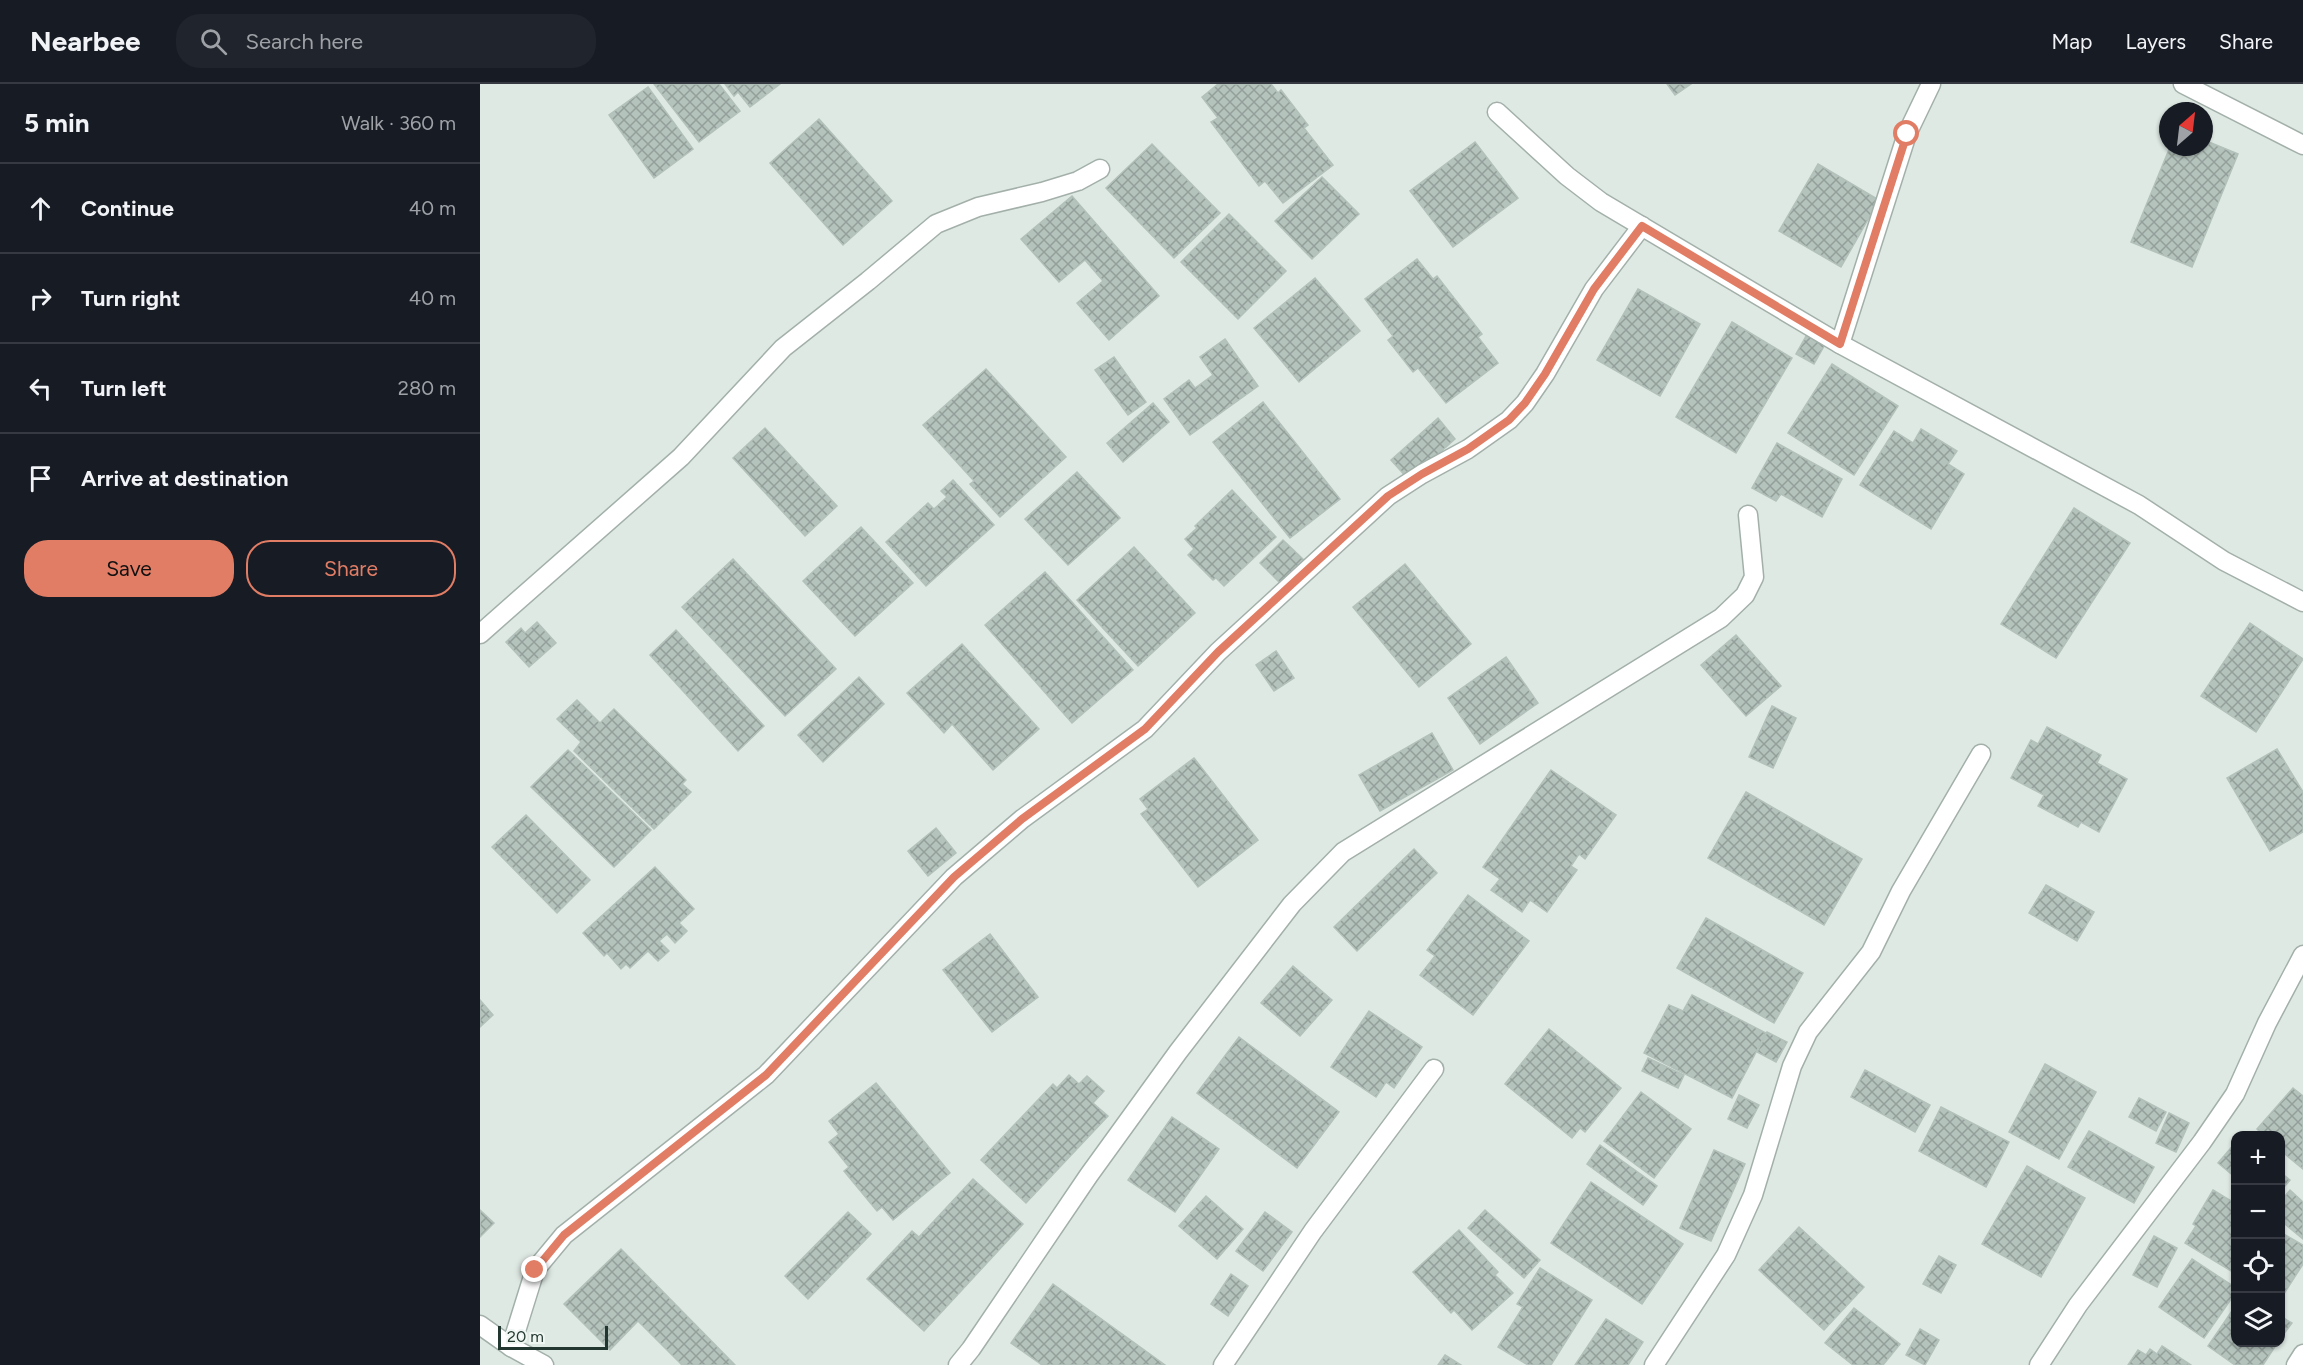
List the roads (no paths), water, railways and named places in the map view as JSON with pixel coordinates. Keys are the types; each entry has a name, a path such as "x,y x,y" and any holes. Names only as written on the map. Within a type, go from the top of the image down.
{"street":[{"path":"1840,344 1907,134 1931,84"},
{"path":"2183,84 2303,145"},
{"path":"1497,112 1567,176 1600,202 1840,344 2139,506 2224,561 2303,602"},
{"path":"480,634 681,457 783,348 936,224 978,207 1078,181 1100,169"},
{"path":"511,1347 535,1270 564,1235 766,1075 954,877 1022,819 1145,729 1218,652 1388,496 1468,449 1509,420 1525,403 1545,374 1594,289 1642,226"},
{"path":"958,1365 1089,1175 1178,1052 1292,904 1343,852 1721,618 1744,595 1754,576 1748,515"},
{"path":"1654,1365 1726,1255 1753,1196 1792,1066 1808,1032 1871,952 1901,891 1981,754"},
{"path":"2039,1365 2078,1305 2202,1142 2235,1094 2267,1023 2303,955"},
{"path":"1222,1365 1313,1231 1434,1069"},
{"path":"480,1325 511,1347 544,1365"},
{"path":"2296,1365 2303,1354"}]}
